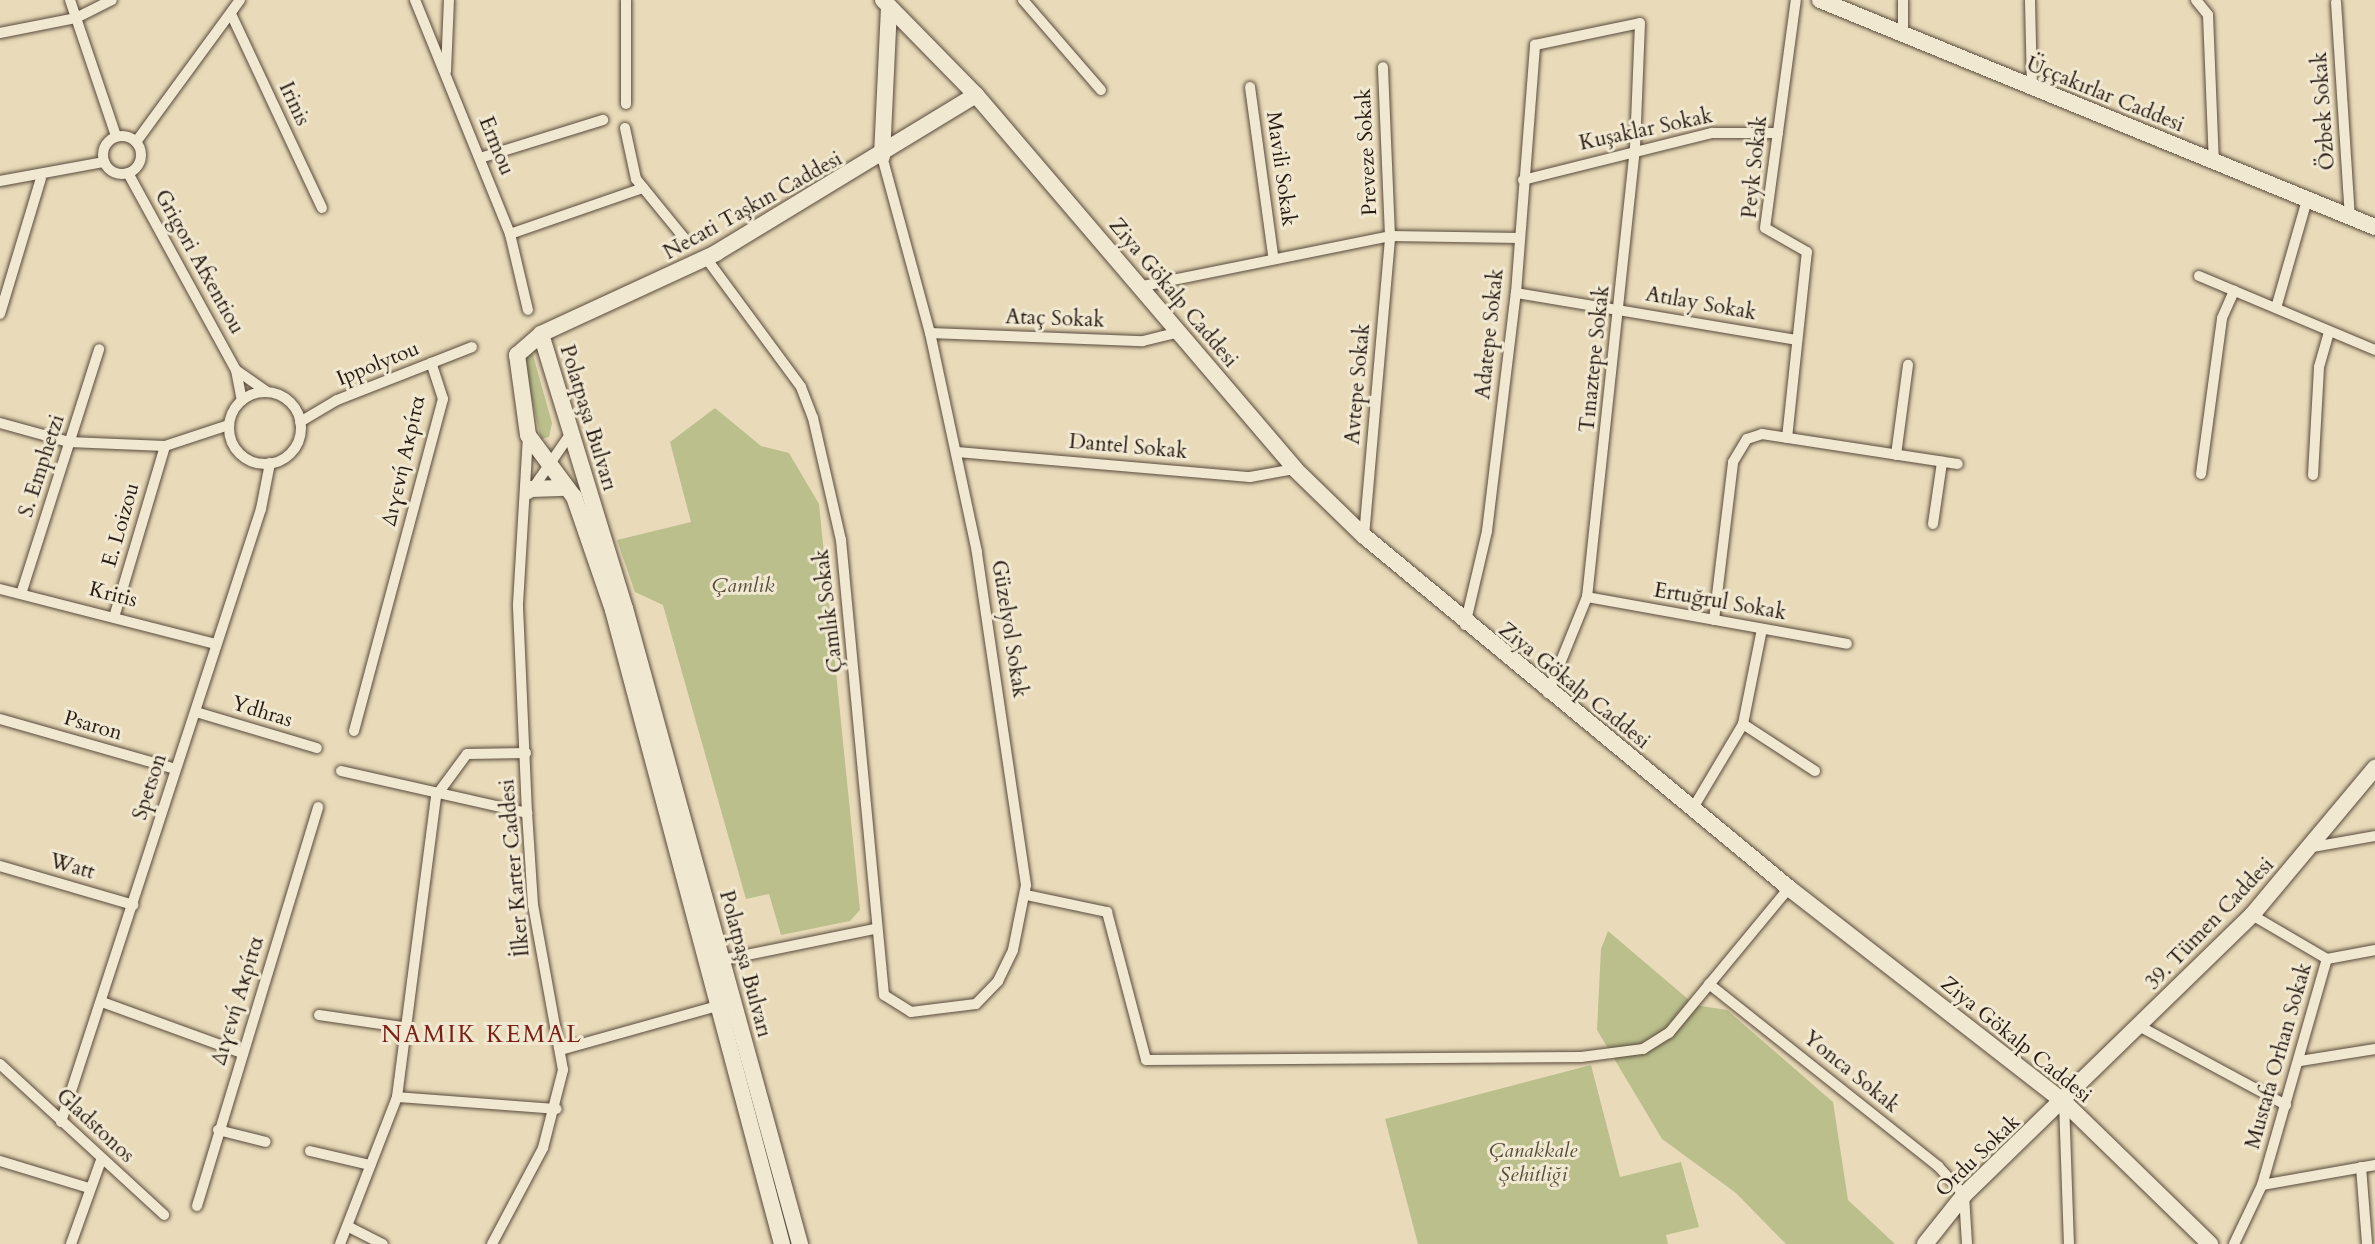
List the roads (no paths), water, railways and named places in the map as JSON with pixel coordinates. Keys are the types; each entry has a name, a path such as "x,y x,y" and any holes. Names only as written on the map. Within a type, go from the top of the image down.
{"main road":[{"name":"Üççakırlar Caddesi","path":"1820,0 2375,227"},
{"name":"Ziya Gökalp Caddesi","path":"886,5 976,95 1143,286 1177,333 1295,469 1364,536 1465,625 1788,888 2064,1102 2210,1244"},
{"path":"882,156 886,5"},
{"name":"Necati Taşkın Caddesi","path":"541,334 706,258 882,156 976,95"},
{"name":"Polatpaşa Bulvarı","path":"782,1244 613,610 566,488 528,435 517,355 541,334 569,436 625,608 800,1244"},
{"path":"531,489 566,488"},
{"name":"39. Tümen Caddesi","path":"2064,1102 2252,915 2314,847 2375,768"},
{"name":"Ordu Sokak","path":"1925,1244 1964,1195 2064,1102"}],"street":[{"path":"70,0 116,136"},
{"path":"0,33 76,18 112,0"},
{"path":"116,136 104,146 104,162 111,171 128,173 140,160 136,142 232,16 240,0"},
{"name":"Ermou","path":"415,0 510,234 528,310"},
{"path":"446,74 449,0"},
{"path":"626,0 626,104"},
{"path":"1023,0 1101,90"},
{"name":"Peyk Sokak","path":"1787,438 1807,253 1765,228 1797,0"},
{"path":"1902,34 1903,0"},
{"path":"2030,0 2032,88"},
{"name":"Özbek Sokak","path":"2336,2 2350,217"},
{"path":"2199,3 2214,162"},
{"name":"Irinis","path":"232,16 322,208"},
{"name":"Adatepe Sokak","path":"1465,625 1487,531 1516,293 1535,45 1640,23"},
{"name":"Tınaztepe Sokak","path":"1548,693 1587,597 1620,309 1635,148 1640,23"},
{"name":"Preveze Sokak","path":"1383,68 1390,236"},
{"name":"Mavili Sokak","path":"1250,87 1273,256"},
{"path":"480,158 603,120"},
{"path":"625,128 628,156 643,188 685,239"},
{"name":"Kuşaklar Sokak","path":"1524,180 1635,148 1712,133 1778,134"},
{"path":"116,136 136,142"},
{"name":"Güzelyol Sokak","path":"882,156 930,333 957,452 999,688 1026,895 1013,950 998,981 976,1004 911,1012 884,995"},
{"path":"0,181 41,178 104,162"},
{"name":"Grigori Afxentiou","path":"128,173 236,370"},
{"path":"0,314 41,178"},
{"path":"510,234 643,188"},
{"path":"2276,308 2307,200"},
{"path":"1143,286 1273,256 1390,236 1520,238"},
{"name":"Avtepe Sokak","path":"1364,536 1390,236"},
{"name":"Çamlık Sokak","path":"706,258 802,387 813,418 841,540 874,929 884,995"},
{"path":"2199,276 2375,350"},
{"path":"2201,474 2222,318 2234,291"},
{"name":"Atılay Sokak","path":"1516,293 1797,340"},
{"path":"2313,475 2319,367 2329,332"},
{"name":"Ataç Sokak","path":"930,333 1143,341 1177,333"},
{"name":"Ippolytou","path":"300,422 337,400 472,347"},
{"name":"S. Emphetzi","path":"22,594 99,349"},
{"name":"Διγενή Ακρίτα","path":"355,731 443,399 431,363"},
{"path":"1896,455 1908,365"},
{"path":"229,425 244,457 270,463 294,449 300,422 290,401 267,391 236,370"},
{"path":"0,423 69,442 165,446 229,425 242,400 236,370"},
{"path":"242,400 267,391"},
{"path":"1714,621 1738,448 1762,434 1958,464"},
{"name":"İlker Karter Caddesi","path":"492,1244 557,1109 560,1050 533,905 527,813 519,513 528,435"},
{"name":"İlker Karter Caddesi","path":"519,513 547,462 569,436"},
{"name":"E. Loizou","path":"115,614 165,446"},
{"name":"Dantel Sokak","path":"957,452 1250,477 1295,469"},
{"path":"1933,524 1942,462"},
{"name":"Spetson","path":"61,1122 102,1002 175,769 196,712 270,463"},
{"name":"Kritis","path":"0,589 115,614 216,644"},
{"name":"Ertuğrul Sokak","path":"1587,597 1847,644"},
{"path":"1693,808 1743,724 1762,629"},
{"name":"Ydhras","path":"196,712 317,748"},
{"name":"Psaron","path":"0,719 175,769"},
{"path":"1743,724 1815,771"},
{"path":"340,1244 349,1227 397,1097 402,1027 436,796 467,754 526,753"},
{"path":"341,771 436,796 527,813"},
{"name":"Διγενή Ακρίτα","path":"197,1206 318,807"},
{"path":"2314,847 2375,835"},
{"name":"Watt","path":"0,866 133,905"},
{"path":"1026,895 1107,912 1146,1060 1581,1057 1631,1050 1669,1033 1788,888"},
{"name":"Mustafa Orhan Sokak","path":"2234,1244 2262,1185 2300,1061 2327,959 2252,915"},
{"path":"722,960 874,929"},
{"path":"2327,959 2375,950"},
{"name":"Yonca Sokak","path":"1709,984 1938,1166 1964,1195"},
{"path":"102,1002 242,1053"},
{"path":"560,1050 718,1006"},
{"path":"319,1015 402,1027"},
{"path":"2139,1026 2286,1105"},
{"path":"2300,1061 2375,1049"},
{"name":"Gladstonos","path":"0,1065 164,1215"},
{"path":"397,1097 557,1109"},
{"path":"2064,1102 2069,1244"},
{"path":"219,1130 266,1142"},
{"path":"310,1151 370,1165"},
{"path":"71,1244 101,1160"},
{"path":"0,1161 89,1188"},
{"path":"2262,1185 2375,1165"},
{"path":"2361,1167 2367,1244"},
{"path":"1964,1195 1967,1244"},
{"path":"349,1227 383,1244"}],"district":[{"name":"NAMIK KEMAL","path":"482,1035"}],"park label":[{"name":"Çamlık","path":"743,586"},
{"name":"Çanakkale Şehitliği","path":"1533,1163"}]}
